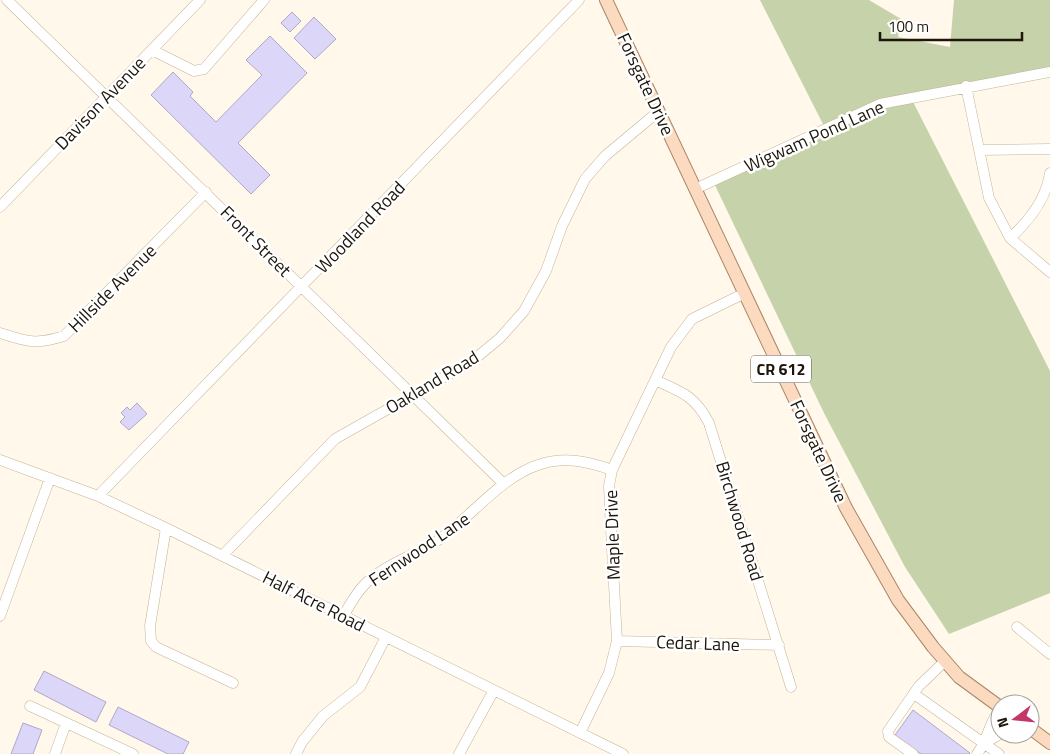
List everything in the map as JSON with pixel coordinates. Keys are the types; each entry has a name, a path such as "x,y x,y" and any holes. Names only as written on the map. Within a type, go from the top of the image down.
{"main road":[{"name":"Forsgate Drive","path":"606,0 846,508 898,600 959,677 990,700"}],"street":[{"name":"Front Street","path":"6,0 206,192 504,484"},
{"name":"Davison Avenue","path":"0,207 200,0"},
{"path":"152,50 194,71 204,69 264,0"},
{"name":"Woodland Road","path":"98,496 579,0"},
{"name":"Wigwam Pond Lane","path":"694,189 880,104 966,86 1050,72"},
{"path":"966,86 989,198 1010,238 1050,272"},
{"name":"Oakland Road","path":"223,555 335,439 471,362 500,338 524,311 546,271 562,226 585,179 605,156 659,110"},
{"path":"979,150 1050,149"},
{"path":"1010,238 1025,226 1040,204 1050,173"},
{"name":"Hillside Avenue","path":"0,333 30,343 48,341 64,336 206,192"},
{"name":"Maple Drive","path":"580,733 609,673 617,641 610,510 612,470 671,347 692,319 745,292"},
{"name":"Birchwood Road","path":"655,380 684,393 701,406 709,423 791,687"},
{"name":"Half Acre Road","path":"0,460 98,496 166,528 624,754"},
{"name":"Fernwood Lane","path":"344,615 352,600 366,583 383,570 443,536 466,520 504,484 521,472 557,460 578,460 612,470"},
{"path":"0,616 50,478"},
{"path":"166,528 150,626 151,641 156,647 234,683"},
{"path":"1017,627 1050,654"},
{"path":"296,754 302,742 323,716 360,687 386,637"},
{"name":"Cedar Lane","path":"617,641 779,645"},
{"path":"913,754 889,737 888,730 914,694 945,661"},
{"path":"459,754 494,690"},
{"path":"914,694 1000,754"},
{"path":"30,706 133,754"},
{"path":"55,754 66,723"},
{"path":"978,754 985,743 990,727"},
{"path":"985,743 990,740"}],"green space":[{"path":"760,0 869,0 901,19 898,37 950,47 954,0 1050,0 1050,74 909,94 1050,371 1050,593 949,634 905,567 825,415 712,179 824,126"}],"building":[{"path":"292,12 301,21 290,32 281,23"},
{"path":"314,17 336,39 315,59 294,38"},
{"path":"270,36 307,73 238,143 270,175 251,194 151,95 173,72 193,92 190,96 216,122 262,75 246,60"},
{"path":"137,403 147,414 129,430 120,422 125,417 121,413 127,407 130,410"},
{"path":"44,671 106,702 96,722 34,690"},
{"path":"118,707 189,742 183,754 168,754 109,725"},
{"path":"913,710 970,753 921,754 895,735"},
{"path":"23,723 42,730 33,754 11,754"}]}
